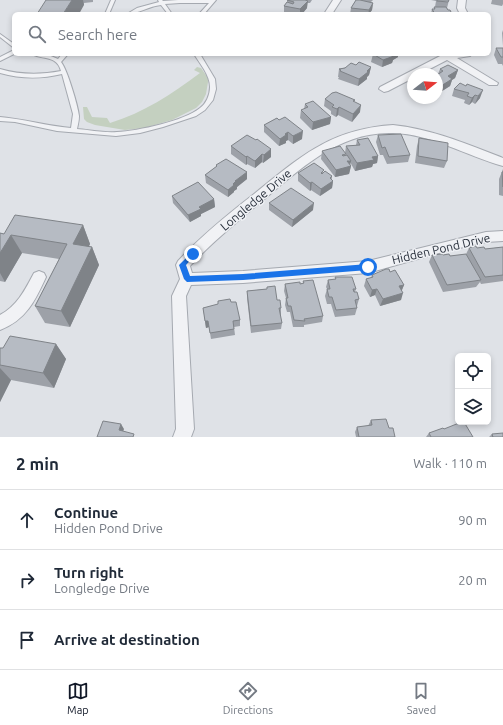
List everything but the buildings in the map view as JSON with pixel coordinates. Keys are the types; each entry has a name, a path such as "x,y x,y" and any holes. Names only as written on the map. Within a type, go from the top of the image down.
{"street":[{"path":"329,12 337,0"},
{"path":"462,0 461,8 463,12"},
{"path":"384,89 447,56 493,83"},
{"name":"Longledge Drive","path":"182,437 185,429 180,296 187,279 183,265 193,254 297,165 316,151 336,142 367,133 391,129 417,132 444,140 503,162"},
{"name":"Hidden Pond Drive","path":"187,279 243,277 368,267 446,246 486,237 503,236"},
{"path":"0,323 16,314 30,295 38,277"}],"lane":[{"path":"108,12 113,0"},
{"path":"161,1 169,12"},
{"path":"132,12 143,6 161,1 212,1"},
{"path":"203,12 212,1"},
{"path":"0,35 12,44"},
{"path":"0,59 12,53"},
{"path":"49,56 59,61 65,72 76,114 74,130"},
{"path":"59,61 63,56"},
{"path":"0,119 15,120 57,129 116,134 134,132 160,126 194,115 203,109 210,100 213,89 212,79 198,56"},
{"path":"0,71 26,77 65,72"}],"green space":[{"path":"197,67 201,68 208,78 206,94 202,102 196,108 172,120 144,128 125,130 95,125 84,119 83,107 87,107 92,117 107,118 110,123 134,114 168,95 200,73 194,70"}],"route":[{"path":"193,254 183,265 187,279 243,277 368,267"}]}
